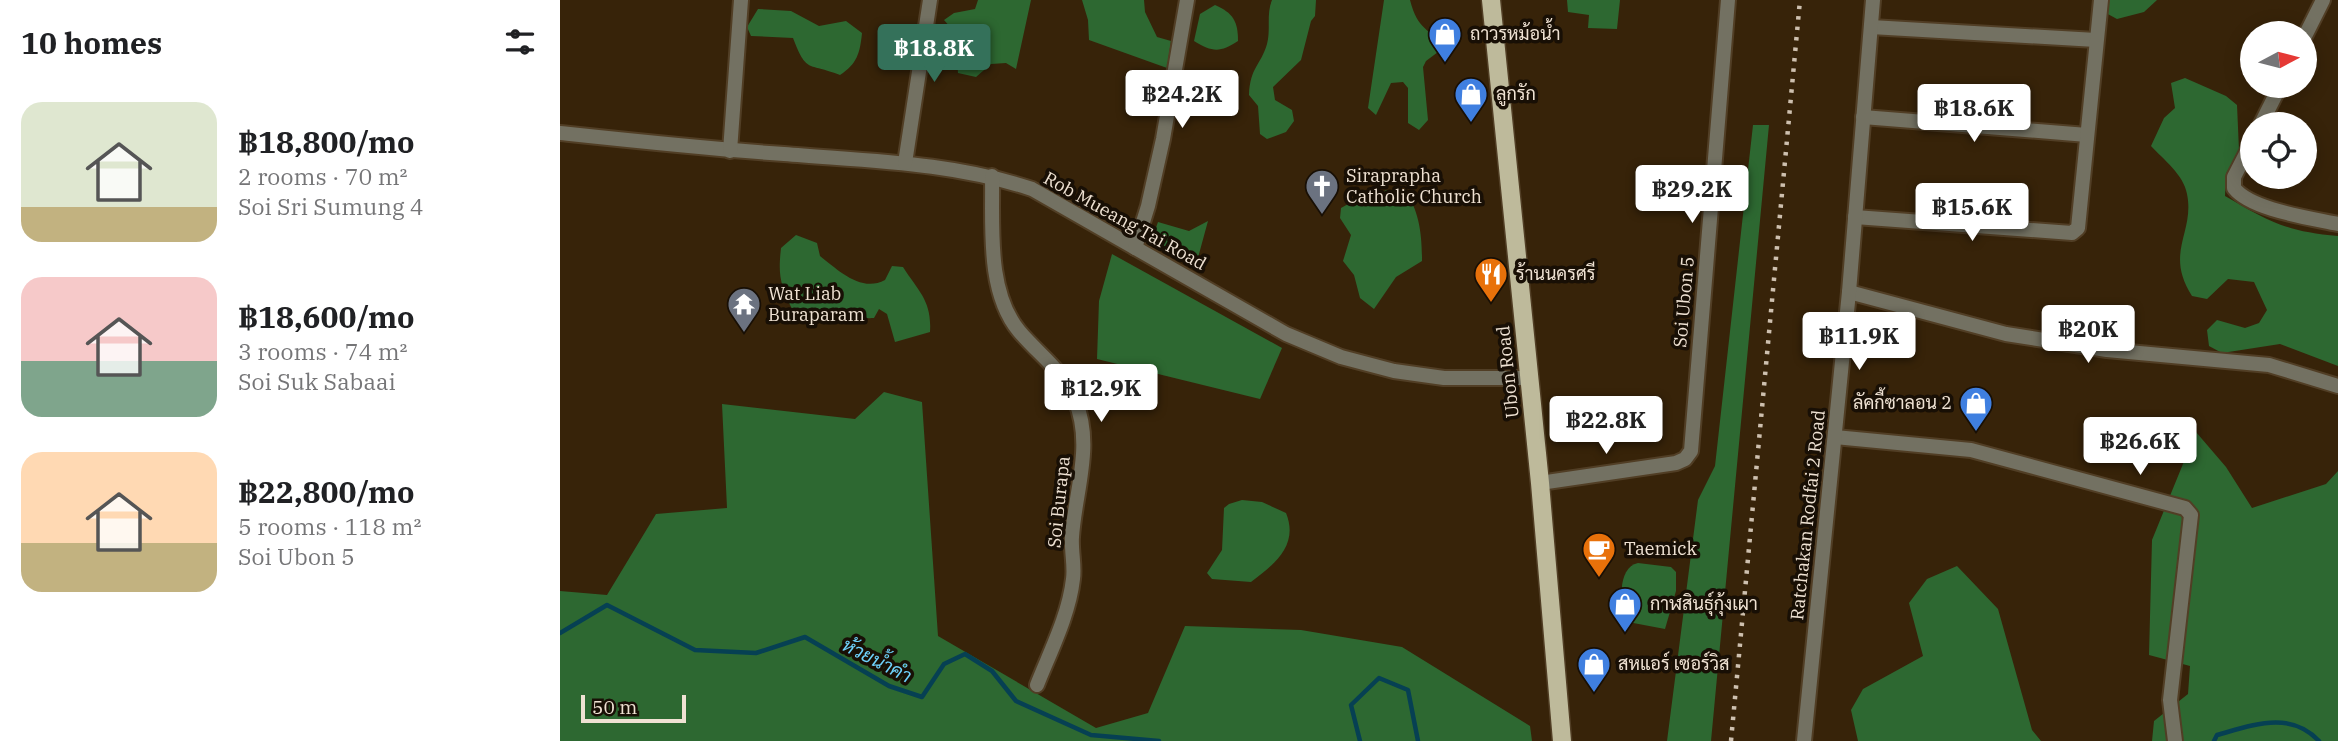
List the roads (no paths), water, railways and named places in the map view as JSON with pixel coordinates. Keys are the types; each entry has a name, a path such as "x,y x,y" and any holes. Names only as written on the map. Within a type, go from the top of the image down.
{"main road":[{"name":"Ubon Road","path":"1492,0 1540,482 1562,741"}],"street":[{"path":"730,150 741,0"},
{"path":"905,163 929,0"},
{"path":"1135,248 1163,139 1187,0"},
{"name":"Soi Ubon 5","path":"1540,482 1676,463 1685,459 1693,440 1728,0"},
{"name":"Ratchakan Rodfai 2 Road","path":"1804,741 1849,292 1873,0"},
{"path":"1855,217 2072,233 2078,228 2101,0"},
{"path":"2312,21 2322,0"},
{"path":"1871,27 2096,40"},
{"path":"1863,117 2087,135"},
{"name":"Rob Mueang Tai Road","path":"560,133 730,150 905,163 992,176 1031,189 1286,334 1341,357 1394,370 1444,378 1530,379"},
{"path":"2240,165 2234,177 2234,188 2239,194 2280,212 2338,224"},
{"name":"Soi Burapa","path":"992,176 994,257 1004,309 1018,330 1059,370 1076,401 1086,434 1072,538 1073,579 1060,625 1037,685"},
{"path":"1849,292 2006,334 2107,350 2269,365 2338,386"},
{"path":"1835,437 1971,450 2185,508 2191,515 2170,700 2175,741"}],"waterway":[{"name":"ห้วยน้ำคำ","path":"560,633 607,605 695,650 756,653 805,637 889,686 922,697 944,664 965,654 992,671 1016,701 1091,735 1159,741"},
{"name":"ห้วยน้ำคำ","path":"1360,741 1351,705 1379,678 1408,690 1418,741"},
{"name":"ห้วยน้ำคำ","path":"2214,741 2217,735 2271,723 2296,726 2308,731 2319,741"}],"railway":[{"path":"1731,741 1800,0"}],"place":[{"name":"ถาวรหม้อน้ำ","path":"1445,64"},
{"name":"ลูกรัก","path":"1471,124"},
{"name":"Siraprapha Catholic Church","path":"1322,216"},
{"name":"ร้านนครศรี","path":"1491,304"},
{"name":"Wat Liab Buraparam","path":"744,334"},
{"name":"ลัคกี้ซาลอน 2","path":"1976,433"},
{"name":"Taemick","path":"1599,579"},
{"name":"กาฬสินธุ์กุ้งเผา","path":"1625,634"},
{"name":"สหแอร์ เซอร์วิส","path":"1594,694"}]}
